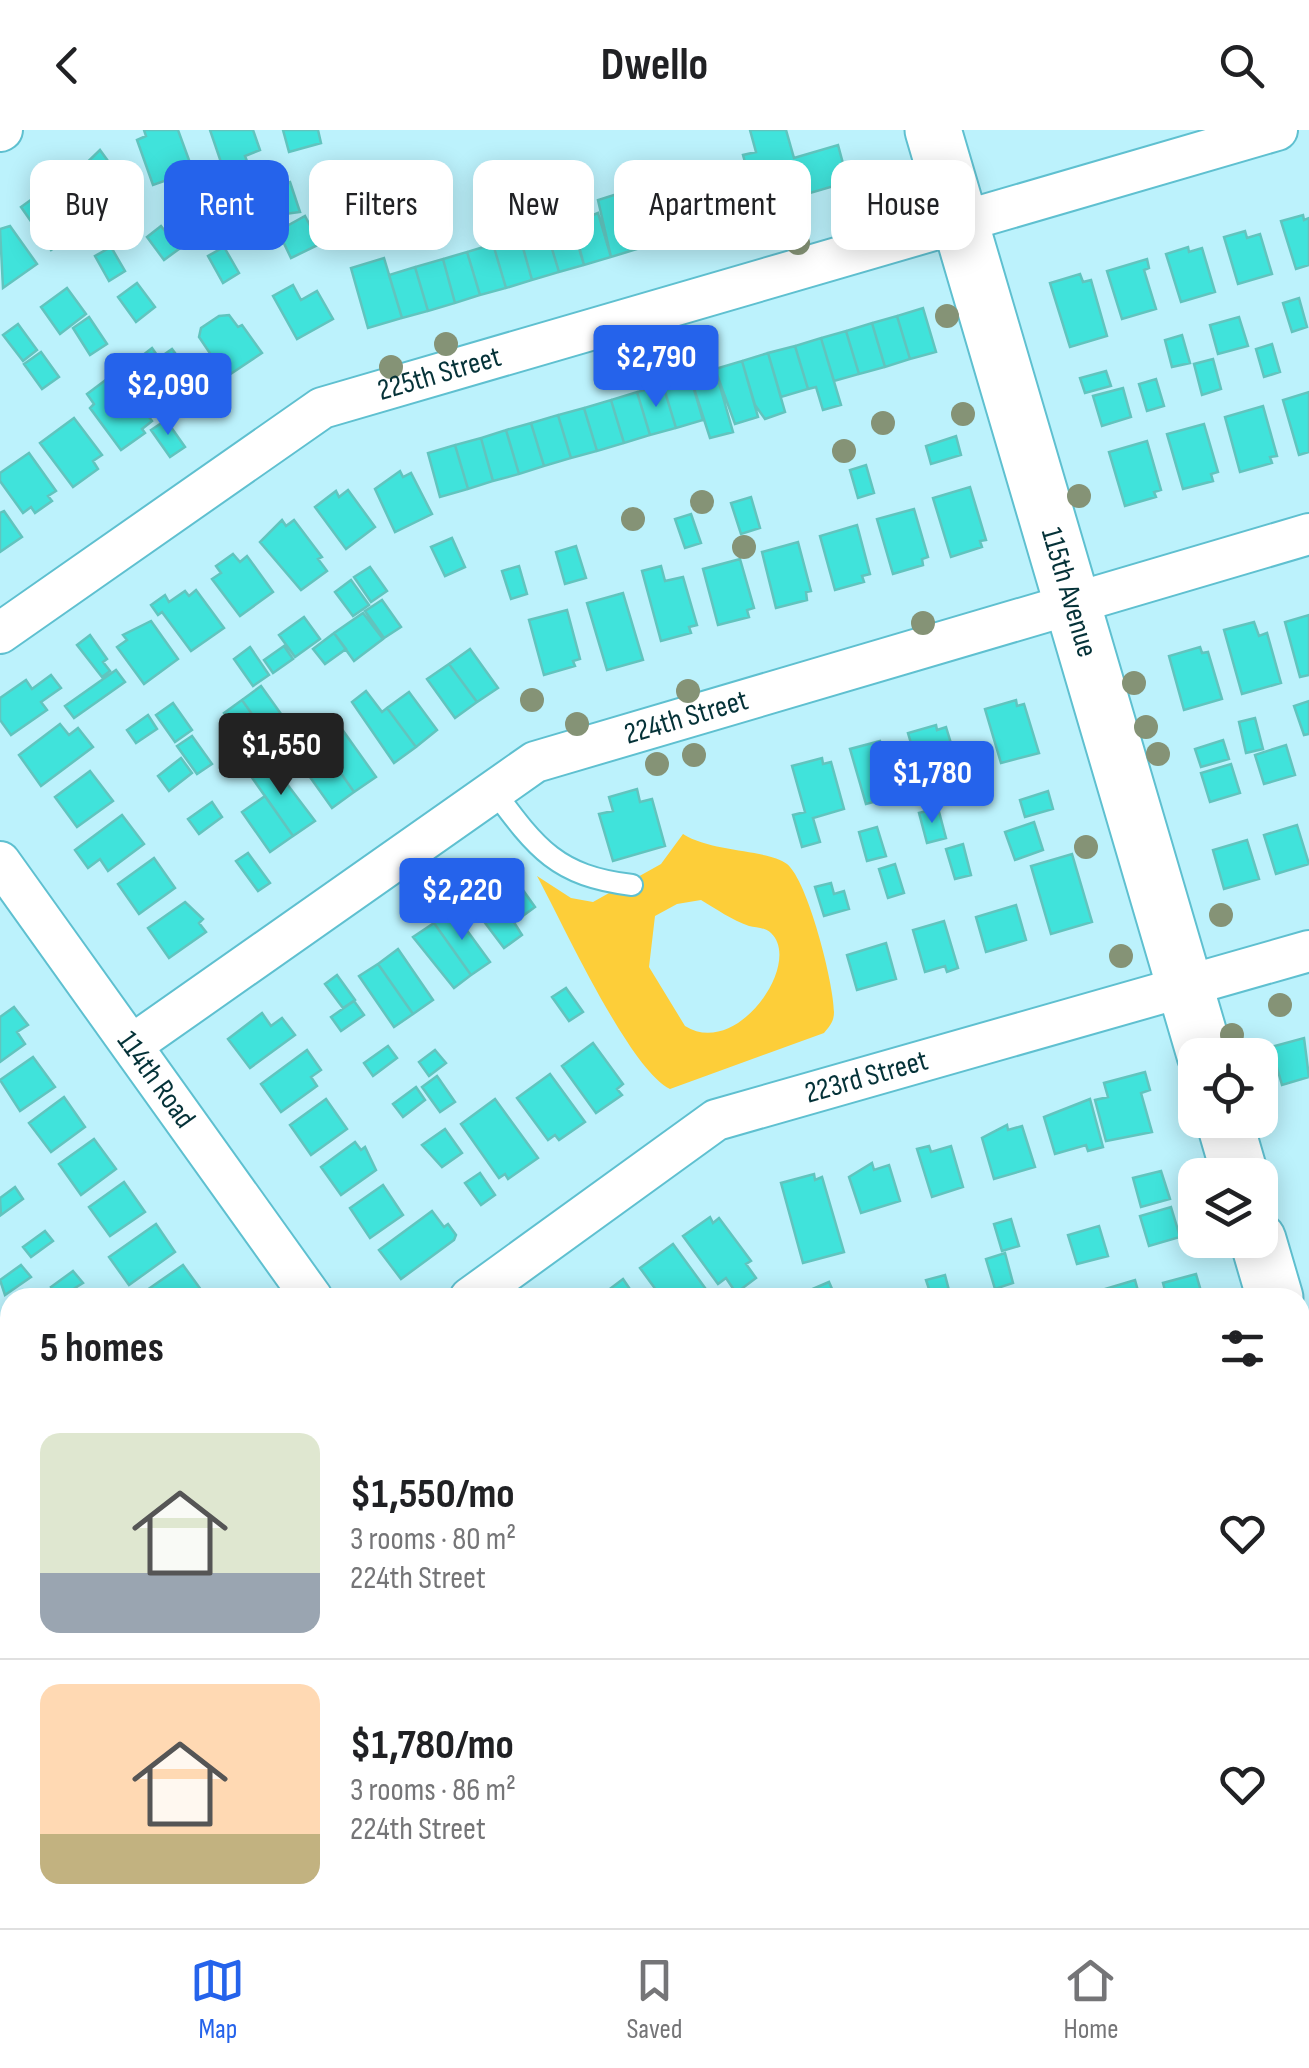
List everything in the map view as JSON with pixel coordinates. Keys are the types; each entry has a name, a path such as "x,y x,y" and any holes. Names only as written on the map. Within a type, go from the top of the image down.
{"main road":[{"name":"115th Avenue","path":"933,130 942,160"},
{"name":"115th Avenue","path":"968,250 1199,1038"},
{"path":"1263,1258 1272,1288"}],"street":[{"name":"225th Street","path":"975,218 1277,130"},
{"name":"225th Street","path":"0,633 322,408 864,250"},
{"name":"224th Street","path":"132,1045 534,762 1309,534"},
{"name":"114th Road","path":"0,862 305,1288"},
{"name":"223rd Street","path":"484,1288 716,1120 1309,952"}],"lane":[{"path":"494,790 530,838 564,868 597,880 632,885"}],"shaded area":[{"path":"683,834 709,845 767,856 787,864 811,911 830,979 834,1015 824,1033 670,1089 654,1076 616,1025 537,876 571,898 593,902 661,864","holes":["701,900 743,924 769,931 779,947 772,984 760,1003 725,1030 705,1033 685,1026 649,967 655,916 677,904"]}],"building":[{"path":"144,130 178,130 189,160 164,160 164,181 153,185 137,140 146,136"},
{"path":"210,130 253,130 260,150 245,156 247,160 220,160"},
{"path":"283,130 318,130 321,143 289,152"},
{"path":"750,130 786,130 794,158 838,145 842,160 831,160 831,187 811,193 811,160 744,160 743,155 756,152"},
{"path":"100,150 107,160 90,160"},
{"path":"290,182 300,212 289,213"},
{"path":"614,195 614,250 634,250 611,257 598,200"},
{"path":"30,201 30,220 21,207"},
{"path":"598,213 611,257 584,265 580,250 594,250 594,215"},
{"path":"1303,215 1304,220 1309,218 1309,265 1296,269 1281,221"},
{"path":"305,216 309,223 309,249 291,258 287,250 289,225"},
{"path":"10,226 37,264 3,288 0,229"},
{"path":"161,226 164,250 178,250 164,260 147,237"},
{"path":"1245,231 1247,238 1260,234 1272,274 1238,284 1224,237"},
{"path":"1188,247 1189,252 1202,248 1215,292 1181,302 1166,254"},
{"path":"113,250 125,271 109,281 95,256"},
{"path":"226,250 239,273 223,283 208,256"},
{"path":"495,250 524,250 532,280 506,288"},
{"path":"495,250 506,288 480,295 467,252"},
{"path":"524,250 552,250 559,272 532,280"},
{"path":"552,250 579,250 584,265 559,272"},
{"path":"467,252 480,295 455,303 443,259"},
{"path":"384,258 402,318 368,328 351,268"},
{"path":"443,259 455,303 428,311 415,267"},
{"path":"1147,259 1149,268 1144,270 1156,309 1122,319 1107,271"},
{"path":"415,267 428,311 402,318 389,275"},
{"path":"1080,274 1083,282 1091,280 1107,336 1070,347 1050,283"},
{"path":"137,283 155,307 136,322 118,297"},
{"path":"293,285 301,300 317,291 333,319 297,339 273,296"},
{"path":"67,288 86,314 60,334 41,307"},
{"path":"1299,298 1307,327 1292,332 1283,303"},
{"path":"923,308 936,352 910,359 897,316"},
{"path":"229,315 238,327 242,325 262,353 226,377 199,337 201,328 219,316"},
{"path":"897,316 910,359 885,367 872,323"},
{"path":"89,317 107,344 90,355 73,328"},
{"path":"1239,317 1248,346 1218,354 1210,325"},
{"path":"872,323 885,367 859,374 846,331"},
{"path":"18,324 37,350 23,361 3,335"},
{"path":"846,331 859,374 834,381 821,338"},
{"path":"1182,335 1190,363 1172,367 1165,340"},
{"path":"821,338 841,405 823,410 816,387 808,389 795,346"},
{"path":"1272,344 1280,372 1264,377 1256,349"},
{"path":"795,346 808,389 781,397 768,353"},
{"path":"152,348 159,358 172,349 200,386 190,394 194,399 171,416 134,362"},
{"path":"41,352 59,377 42,389 24,364"},
{"path":"768,353 785,412 765,419 755,405 742,361"},
{"path":"1213,359 1221,389 1202,395 1194,364"},
{"path":"742,361 758,417 735,424 715,369"},
{"path":"715,369 733,432 710,438 690,376"},
{"path":"1106,371 1111,386 1085,393 1080,378"},
{"path":"111,376 119,386 124,383 152,421 142,429 145,433 121,450 90,408 94,404 87,394"},
{"path":"690,376 703,420 676,428 663,385"},
{"path":"1156,379 1164,406 1147,411 1139,384"},
{"path":"663,385 676,428 650,435 637,392"},
{"path":"1123,388 1131,417 1102,426 1093,396"},
{"path":"637,392 650,435 624,443 611,400"},
{"path":"1309,392 1309,452 1299,455 1283,400"},
{"path":"611,400 624,443 597,451 584,408"},
{"path":"1263,406 1277,456 1270,457 1272,463 1240,472 1225,417"},
{"path":"584,408 597,451 571,458 558,415"},
{"path":"558,415 571,458 544,466 531,423"},
{"path":"74,418 102,455 93,461 98,469 73,487 40,443"},
{"path":"166,420 185,447 170,457 151,430"},
{"path":"531,423 544,466 519,474 506,430"},
{"path":"1204,424 1218,472 1211,474 1213,481 1183,489 1167,434"},
{"path":"506,430 519,474 493,481 481,438"},
{"path":"956,436 961,455 931,464 926,446"},
{"path":"481,438 493,481 468,489 455,445"},
{"path":"1147,441 1161,490 1154,492 1156,497 1125,506 1109,452"},
{"path":"455,445 468,489 440,497 428,453"},
{"path":"29,453 56,491 48,496 52,501 35,513 31,507 23,513 0,481 0,473"},
{"path":"866,465 874,493 858,498 850,470"},
{"path":"400,471 403,477 411,473 432,514 395,532 375,489"},
{"path":"970,487 986,540 980,541 982,547 951,557 933,498"},
{"path":"348,490 375,527 346,549 315,507 336,491 339,497"},
{"path":"751,497 760,528 741,534 731,503"},
{"path":"914,509 928,557 922,559 923,565 893,574 877,519"},
{"path":"4,511 22,537 0,552 0,513"},
{"path":"691,514 701,543 685,548 675,519"},
{"path":"282,520 286,526 294,520 322,557 318,559 327,571 301,590 260,542"},
{"path":"857,525 870,574 862,576 864,582 835,590 820,536"},
{"path":"452,538 465,567 445,576 431,547"},
{"path":"798,542 811,591 806,592 807,600 776,608 762,552"},
{"path":"576,546 586,578 565,584 556,552"},
{"path":"233,554 240,562 247,556 273,592 240,616 212,579 221,573 216,566"},
{"path":"740,559 754,608 747,610 749,617 718,625 703,569"},
{"path":"519,566 527,594 511,599 502,571"},
{"path":"661,566 665,581 683,577 697,625 689,627 691,633 661,641 642,571"},
{"path":"370,567 387,591 371,602 354,577"},
{"path":"351,580 369,605 353,616 335,592"},
{"path":"196,590 224,628 191,651 162,612 158,615 151,605 165,595 169,602 185,591 189,596"},
{"path":"623,593 643,660 607,670 587,603"},
{"path":"382,600 401,627 384,638 365,611"},
{"path":"567,610 580,659 573,661 575,666 544,675 529,620"},
{"path":"363,613 383,639 354,661 334,633"},
{"path":"1309,615 1309,675 1300,677 1285,622"},
{"path":"304,617 320,639 295,657 279,635"},
{"path":"151,621 178,659 144,684 117,647 127,640 123,635"},
{"path":"1254,622 1259,636 1267,633 1281,683 1242,694 1224,630"},
{"path":"334,633 346,649 325,664 313,649"},
{"path":"90,635 107,659 103,662 110,671 102,677 77,645"},
{"path":"284,646 293,659 273,673 264,660"},
{"path":"250,647 269,675 253,686 234,659"},
{"path":"1200,647 1202,653 1208,652 1222,699 1184,710 1169,656"},
{"path":"470,649 498,688 477,702 449,664"},
{"path":"449,664 477,702 455,718 427,679"},
{"path":"116,670 125,682 74,718 65,706"},
{"path":"51,675 61,688 41,702 47,710 11,735 0,720 0,698 26,680 32,689"},
{"path":"261,686 281,714 261,727 242,700"},
{"path":"366,691 382,712 387,708 416,747 394,763 352,702"},
{"path":"409,692 437,730 416,747 387,708"},
{"path":"242,700 261,727 244,740 224,713"},
{"path":"1016,700 1017,706 1024,704 1039,753 1001,763 985,709"},
{"path":"1309,701 1309,734 1304,735 1294,706"},
{"path":"173,703 192,730 175,742 156,715"},
{"path":"148,715 157,729 136,743 127,730"},
{"path":"1255,718 1263,749 1246,753 1239,722"},
{"path":"60,724 69,735 78,728 93,747 41,786 19,755"},
{"path":"339,725 376,777 354,792 318,740"},
{"path":"936,725 937,730 946,727 961,776 924,787 908,733"},
{"path":"192,736 212,764 197,774 177,746"},
{"path":"318,740 354,792 332,808 295,756"},
{"path":"1223,740 1229,759 1201,767 1195,749"},
{"path":"880,741 882,746 889,744 903,794 866,804 850,749"},
{"path":"1286,745 1295,775 1264,784 1255,755"},
{"path":"181,758 192,773 169,791 158,776"},
{"path":"822,758 823,764 831,762 844,809 813,818 820,842 802,847 793,815 805,812 792,766"},
{"path":"268,759 315,821 293,836 248,772"},
{"path":"1231,764 1240,793 1210,802 1201,773"},
{"path":"90,771 113,801 77,827 55,797"},
{"path":"637,789 640,802 652,799 665,846 613,861 599,814 613,811 609,797"},
{"path":"1048,791 1053,809 1025,817 1020,800"},
{"path":"265,796 293,836 270,852 242,812"},
{"path":"212,802 222,817 199,834 188,819"},
{"path":"938,808 946,838 927,843 919,813"},
{"path":"122,815 144,844 108,871 100,859 88,868 75,850"},
{"path":"1034,822 1043,850 1015,860 1005,832"},
{"path":"1297,825 1309,864 1276,874 1264,835"},
{"path":"877,827 886,856 867,861 859,832"},
{"path":"1247,840 1259,879 1224,889 1213,850"},
{"path":"963,844 971,875 955,879 946,849"},
{"path":"248,853 270,883 258,891 236,861"},
{"path":"1072,854 1092,922 1051,934 1031,866"},
{"path":"154,858 175,888 139,914 118,884"},
{"path":"895,864 904,893 888,898 879,869"},
{"path":"508,869 535,907 516,921 489,883"},
{"path":"489,883 522,935 504,948 467,899"},
{"path":"831,883 834,894 844,891 849,909 824,916 815,887"},
{"path":"185,902 203,919 199,923 206,932 169,958 148,928"},
{"path":"1016,905 1026,940 986,952 976,917"},
{"path":"452,910 490,962 471,975 434,923"},
{"path":"944,921 958,968 947,972 945,966 925,972 913,930"},
{"path":"434,923 471,975 454,988 413,937"},
{"path":"886,943 896,979 857,990 847,955"},
{"path":"398,949 433,1000 413,1014 378,964"},
{"path":"378,964 413,1014 394,1027 359,976"},
{"path":"337,975 355,1000 343,1008 325,984"},
{"path":"566,988 583,1012 569,1021 552,997"},
{"path":"354,1001 364,1015 341,1031 331,1017"},
{"path":"14,1007 28,1025 17,1032 25,1044 0,1062 0,1017"},
{"path":"262,1013 271,1026 282,1018 295,1035 250,1068 228,1039"},
{"path":"1304,1038 1309,1077 1282,1085 1278,1045"},
{"path":"593,1043 623,1084 617,1089 622,1095 596,1113 562,1066"},
{"path":"388,1046 397,1058 373,1076 364,1063"},
{"path":"307,1050 321,1070 311,1077 317,1086 281,1112 261,1084"},
{"path":"435,1050 446,1063 429,1076 419,1062"},
{"path":"33,1057 55,1087 20,1111 0,1080"},
{"path":"1145,1072 1150,1090 1141,1093 1152,1132 1106,1141 1095,1100 1108,1097 1104,1083"},
{"path":"550,1074 585,1122 559,1140 555,1135 548,1140 517,1098"},
{"path":"437,1076 455,1102 440,1112 422,1087"},
{"path":"416,1087 425,1100 403,1117 393,1104"},
{"path":"64,1097 85,1127 51,1152 29,1123"},
{"path":"326,1099 347,1129 311,1155 290,1125"},
{"path":"495,1099 538,1158 508,1179 505,1174 499,1178 461,1124"},
{"path":"1090,1099 1103,1147 1088,1151 1086,1145 1055,1154 1044,1117"},
{"path":"1007,1125 1008,1130 1022,1126 1035,1167 994,1179 982,1138"},
{"path":"445,1129 462,1153 442,1167 422,1145"},
{"path":"94,1139 116,1169 81,1195 59,1164"},
{"path":"355,1142 361,1150 365,1147 376,1170 341,1195 321,1167"},
{"path":"929,1146 931,1152 951,1146 963,1187 932,1197 917,1149"},
{"path":"872,1163 874,1170 889,1165 900,1201 861,1213 849,1177"},
{"path":"1161,1171 1170,1199 1141,1207 1133,1178"},
{"path":"480,1173 495,1195 481,1205 465,1183"},
{"path":"814,1174 815,1180 822,1177 844,1252 803,1263 781,1183"},
{"path":"124,1182 145,1212 110,1236 89,1207"},
{"path":"383,1185 403,1215 370,1238 350,1208"},
{"path":"15,1187 23,1199 1,1215 0,1198"},
{"path":"1171,1207 1178,1238 1149,1246 1140,1216"},
{"path":"432,1211 444,1227 448,1224 456,1235 454,1240 401,1279 379,1250"},
{"path":"710,1217 713,1223 719,1218 751,1261 746,1264 756,1278 743,1288 733,1288 726,1278 718,1284 683,1236"},
{"path":"1011,1219 1019,1246 1002,1251 994,1224"},
{"path":"156,1224 175,1252 129,1285 109,1257"},
{"path":"1099,1226 1108,1256 1077,1264 1068,1235"},
{"path":"45,1231 53,1241 31,1257 23,1247"},
{"path":"673,1244 705,1288 655,1288 640,1268"},
{"path":"1005,1253 1013,1283 995,1288 986,1259"},
{"path":"21,1265 31,1277 15,1288 3,1288 0,1280"},
{"path":"183,1265 200,1288 150,1288"},
{"path":"73,1271 83,1283 75,1288 51,1287"},
{"path":"1196,1274 1200,1288 1164,1288 1163,1283"},
{"path":"945,1275 948,1288 929,1288 926,1280"},
{"path":"623,1279 629,1288 611,1288"},
{"path":"1135,1280 1137,1288 1108,1288"}]}
